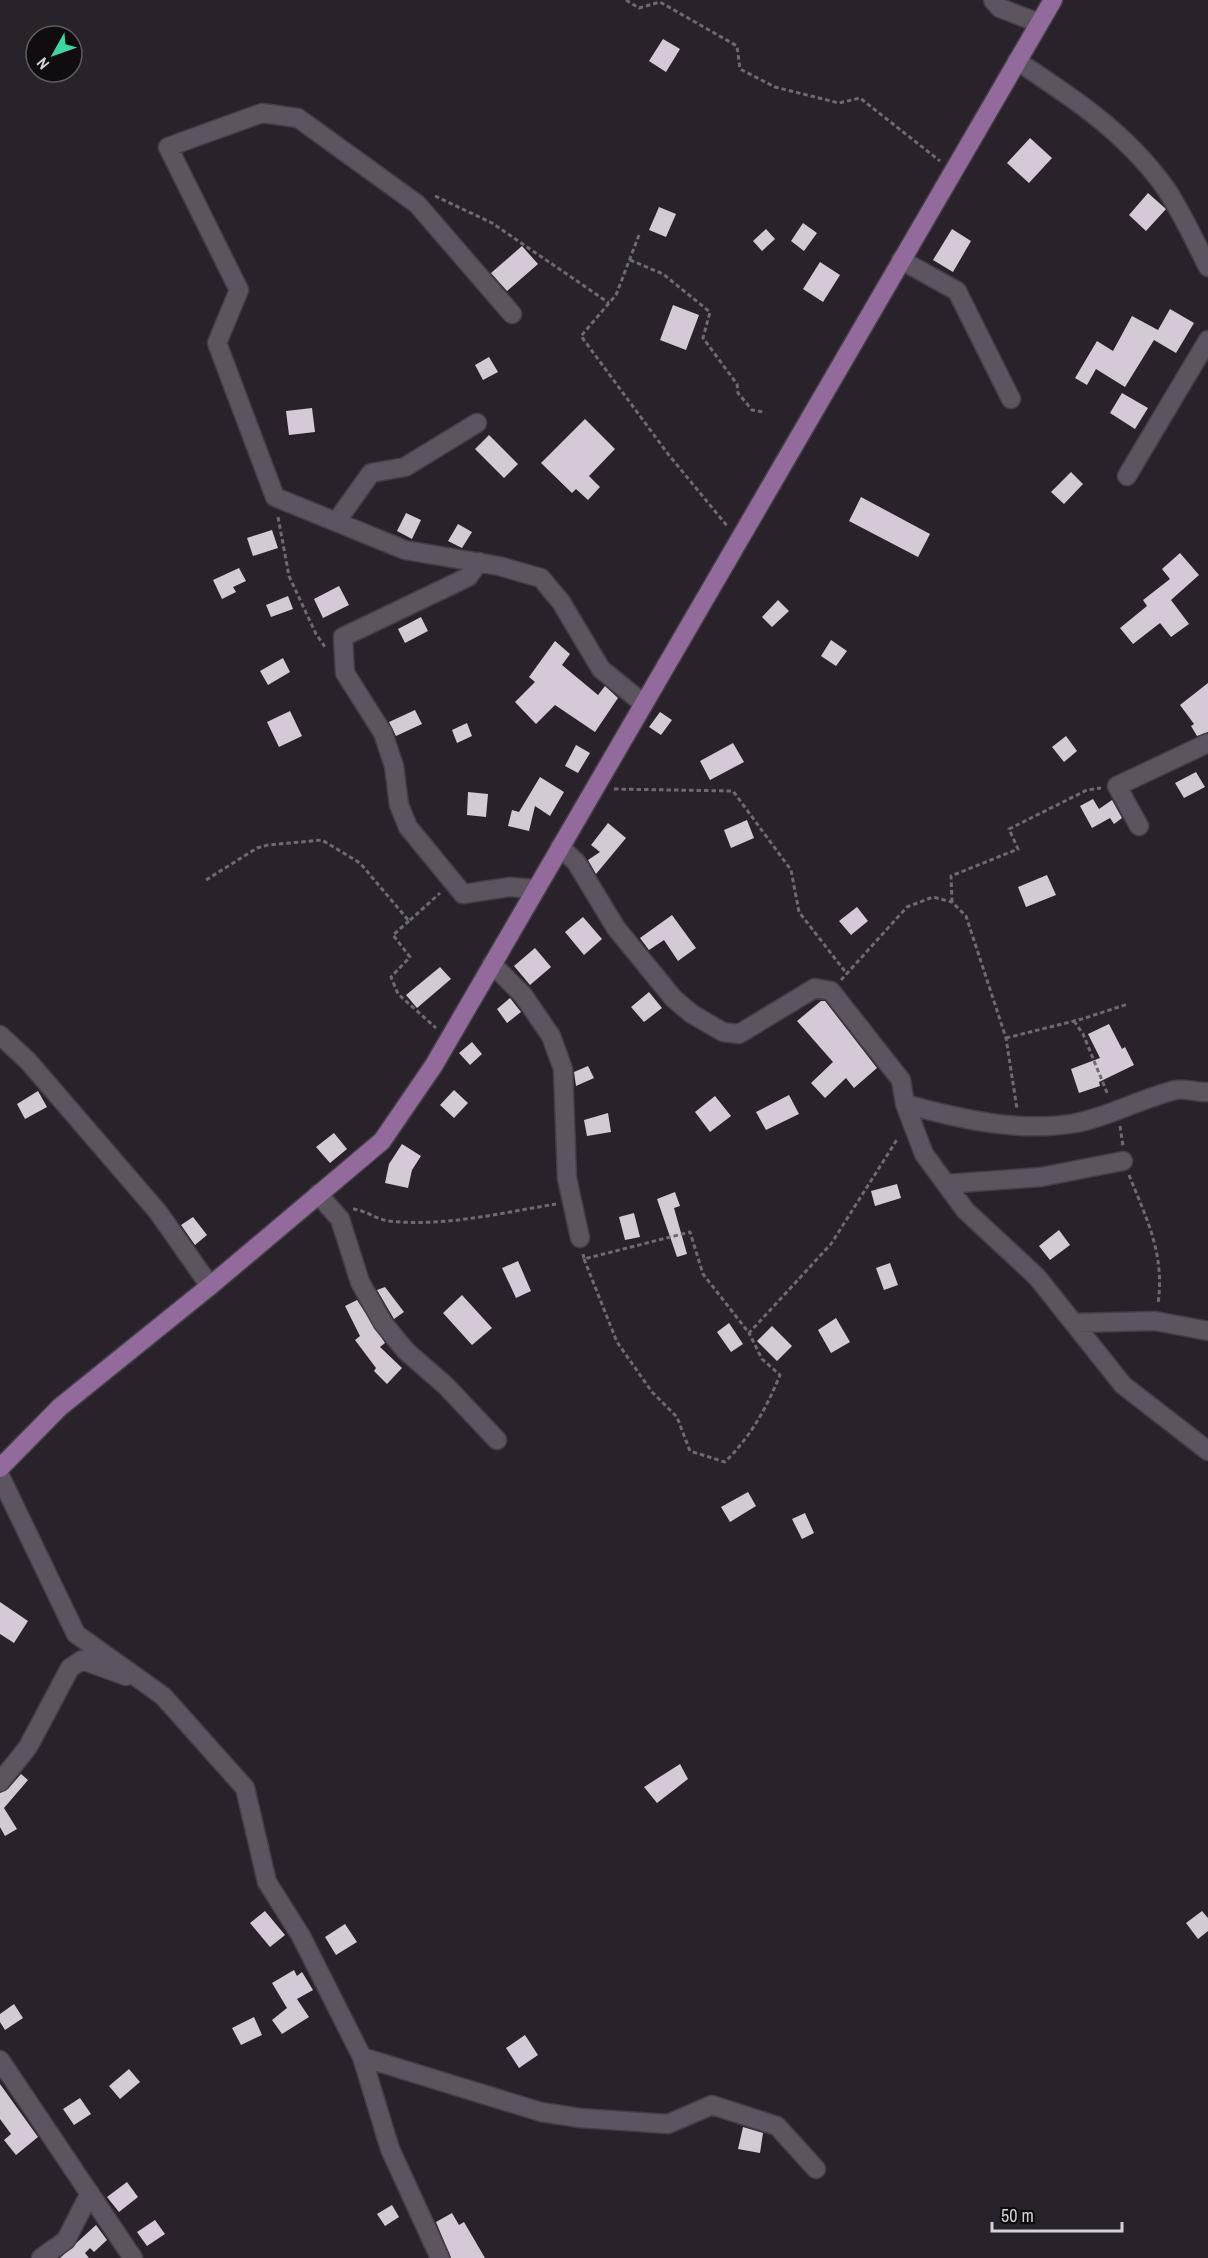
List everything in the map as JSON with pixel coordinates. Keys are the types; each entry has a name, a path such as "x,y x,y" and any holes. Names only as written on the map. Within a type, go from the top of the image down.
{"main road":[{"path":"0,1467 60,1407 210,1286 382,1141 449,1039 1053,0"}],"street":[{"path":"993,0 1000,8 1039,23"},
{"path":"1017,61 1079,101 1129,143 1165,187 1208,267"},
{"path":"512,314 417,204 298,118 262,112 168,147 239,290 217,343 275,497 405,550 479,562 541,578 561,602 601,669 644,704"},
{"path":"902,260 957,291 1011,399"},
{"path":"1127,476 1208,340"},
{"path":"336,522 371,473 405,467 477,423"},
{"path":"479,562 468,578 343,637 345,673 383,733 394,766 399,805 408,827 463,894 510,887 536,889"},
{"path":"1139,826 1117,786 1208,743"},
{"path":"560,847 576,862 616,928 674,999 692,1014 723,1032 739,1034 815,988 831,991 901,1080 908,1111 924,1154 965,1210 1037,1277 1123,1384 1208,1451"},
{"path":"492,964 523,995 551,1036 563,1069 567,1178 580,1238"},
{"path":"0,1035 28,1061 158,1212 210,1286"},
{"path":"908,1111 1019,1126 1076,1123 1114,1113 1142,1100 1179,1089 1208,1092"},
{"path":"946,1184 1041,1177 1123,1161"},
{"path":"318,1194 340,1219 360,1282 383,1323 406,1352 446,1386 496,1440"},
{"path":"1075,1323 1155,1321 1208,1331"},
{"path":"0,1476 76,1634 163,1696 245,1788 267,1882 301,1936 362,2057 390,2149 440,2258"},
{"path":"0,1782 28,1747 70,1668 82,1660 107,1671 140,1679"},
{"path":"362,2057 542,2112 580,2118 668,2124 712,2105 777,2126 816,2169"},
{"path":"0,2060 133,2258"},
{"path":"42,2258 66,2240 90,2193"}],"path":[{"path":"626,0 639,8 660,2 737,46 740,69 776,87 839,103 860,98 953,171"},
{"path":"429,194 492,224 609,303"},
{"path":"639,235 616,295 581,336 668,454 740,539"},
{"path":"630,260 663,274 710,312 703,338 737,384 738,393 753,410 763,412"},
{"path":"275,497 289,576 316,634 327,650"},
{"path":"952,902 951,876 1018,849 1009,829 1088,790 1117,786"},
{"path":"594,788 733,791 790,870 799,912 847,974"},
{"path":"206,880 257,848 322,840 360,863 409,921"},
{"path":"449,1039 398,994 391,977 410,957 393,935 453,881"},
{"path":"831,991 907,907 933,897 952,902 966,916 1006,1038 1019,1126"},
{"path":"1006,1038 1128,1004"},
{"path":"749,1333 831,1244 908,1111"},
{"path":"334,1212 356,1208 385,1221 426,1223 466,1220 572,1201"},
{"path":"580,1238 584,1259 617,1342 652,1392 677,1417 690,1451 725,1462 755,1428 780,1375 762,1359 749,1333 704,1274 690,1232 584,1259"}],"building":[{"path":"663,39 680,49 666,72 649,61"},
{"path":"1030,138 1052,158 1029,183 1007,163"},
{"path":"1148,193 1166,209 1146,231 1129,215"},
{"path":"659,207 676,214 666,237 649,230"},
{"path":"803,223 817,233 804,251 791,241"},
{"path":"766,229 775,239 762,251 753,241"},
{"path":"952,229 971,241 953,272 933,260"},
{"path":"522,246 538,264 507,291 491,273"},
{"path":"820,262 840,275 823,302 803,289"},
{"path":"673,305 699,315 686,350 660,340"},
{"path":"1170,309 1194,323 1176,353 1154,340 1125,387 1096,369 1087,385 1075,378 1097,341 1113,351 1132,316 1158,330"},
{"path":"489,357 498,372 483,380 475,365"},
{"path":"1122,393 1148,408 1135,429 1110,413"},
{"path":"312,408 315,432 289,435 286,411"},
{"path":"585,419 615,449 589,476 600,487 588,500 576,489 572,493 541,463"},
{"path":"489,435 518,464 504,478 475,449"},
{"path":"1071,472 1083,484 1064,504 1051,492"},
{"path":"861,497 930,534 918,557 849,521"},
{"path":"406,513 421,520 412,539 397,531"},
{"path":"458,524 472,532 462,548 448,541"},
{"path":"272,530 278,548 253,556 247,538"},
{"path":"1180,553 1199,575 1171,600 1189,624 1171,637 1160,623 1133,644 1120,628 1147,606 1143,600 1170,579 1162,569"},
{"path":"239,568 246,581 233,587 236,592 222,599 213,580"},
{"path":"339,586 349,605 323,618 314,599"},
{"path":"288,596 293,609 271,617 266,605"},
{"path":"778,600 789,611 772,627 762,617"},
{"path":"421,617 428,631 405,643 398,629"},
{"path":"831,640 847,651 836,666 821,656"},
{"path":"555,641 570,654 562,665 598,695 605,686 618,698 595,732 555,705 536,724 515,702 535,682 529,677"},
{"path":"283,658 290,672 268,685 260,671"},
{"path":"1208,683 1208,732 1197,736 1191,726 1194,724 1180,705"},
{"path":"415,710 422,724 396,736 389,722"},
{"path":"290,711 302,736 279,747 267,722"},
{"path":"660,712 672,720 661,735 649,727"},
{"path":"467,723 472,736 457,743 452,730"},
{"path":"1066,736 1077,751 1064,762 1052,747"},
{"path":"733,743 744,762 710,780 700,761"},
{"path":"576,745 590,753 578,773 565,766"},
{"path":"1196,772 1205,787 1184,798 1175,783"},
{"path":"540,777 564,792 550,816 535,806 529,831 508,826 512,810 519,812"},
{"path":"468,792 488,794 486,817 467,815"},
{"path":"1093,799 1099,809 1112,800 1122,818 1114,824 1110,818 1092,828 1080,806"},
{"path":"747,820 754,838 731,848 724,830"},
{"path":"608,823 626,838 596,874 588,860 600,852 591,845"},
{"path":"1047,875 1056,895 1026,907 1018,887"},
{"path":"857,907 868,921 851,935 839,921"},
{"path":"672,915 696,948 678,961 664,940 649,950 640,938"},
{"path":"583,917 602,939 584,955 565,932"},
{"path":"535,948 551,967 530,985 514,966"},
{"path":"440,967 451,979 417,1008 406,995"},
{"path":"649,992 662,1008 644,1022 631,1007"},
{"path":"510,998 521,1012 507,1023 497,1009"},
{"path":"821,1001 825,1001 877,1068 854,1088 846,1078 825,1098 811,1083 833,1062 797,1021"},
{"path":"1109,1024 1122,1049 1125,1047 1134,1065 1099,1082 1100,1086 1079,1093 1071,1069 1100,1058 1088,1034"},
{"path":"472,1042 482,1054 470,1065 459,1053"},
{"path":"588,1066 594,1078 576,1086 574,1072"},
{"path":"454,1090 468,1103 454,1118 440,1105"},
{"path":"38,1091 47,1107 25,1119 17,1104"},
{"path":"789,1095 799,1114 766,1130 756,1112"},
{"path":"715,1096 731,1116 710,1132 695,1112"},
{"path":"608,1113 611,1132 587,1136 584,1120"},
{"path":"334,1133 347,1149 330,1163 316,1147"},
{"path":"402,1144 421,1156 412,1170 408,1188 385,1183 389,1164"},
{"path":"897,1184 901,1198 875,1206 871,1191"},
{"path":"675,1192 680,1206 674,1208 687,1254 677,1257 657,1199"},
{"path":"634,1213 640,1237 625,1240 619,1217"},
{"path":"193,1217 207,1235 195,1245 181,1225"},
{"path":"1059,1230 1070,1245 1050,1260 1039,1246"},
{"path":"518,1261 531,1291 516,1298 502,1268"},
{"path":"890,1263 898,1285 884,1290 876,1268"},
{"path":"385,1287 404,1312 394,1319 377,1290"},
{"path":"462,1295 492,1328 472,1345 443,1313"},
{"path":"357,1300 385,1343 380,1347 402,1368 387,1384 374,1371 376,1368 355,1340 360,1336 345,1306"},
{"path":"836,1318 850,1342 831,1353 818,1330"},
{"path":"729,1323 743,1344 731,1352 717,1332"},
{"path":"772,1326 792,1346 777,1361 757,1341"},
{"path":"748,1492 756,1506 730,1522 721,1507"},
{"path":"805,1513 814,1533 802,1539 792,1519"},
{"path":"0,1602 28,1621 14,1643 0,1634"},
{"path":"680,1764 688,1779 657,1803 644,1787"},
{"path":"21,1774 28,1780 4,1808 17,1829 5,1836 0,1827 0,1793 8,1789"},
{"path":"265,1911 285,1935 270,1947 250,1923"},
{"path":"1202,1911 1208,1918 1208,1931 1198,1939 1186,1923"},
{"path":"345,1924 357,1942 336,1955 325,1937"},
{"path":"294,1970 297,1976 302,1972 313,1990 297,1999 309,2017 282,2034 272,2020 287,2008 272,1983"},
{"path":"14,2004 23,2018 5,2030 0,2022 0,2014"},
{"path":"254,2017 262,2035 241,2045 232,2028"},
{"path":"525,2035 538,2055 519,2068 506,2048"},
{"path":"129,2069 140,2082 120,2099 109,2086"},
{"path":"0,2084 38,2137 16,2155 4,2140 11,2134 0,2119"},
{"path":"80,2098 91,2114 74,2125 63,2109"},
{"path":"743,2127 763,2133 760,2153 738,2149"},
{"path":"127,2182 138,2197 119,2212 107,2197"},
{"path":"392,2205 399,2217 385,2226 377,2214"},
{"path":"452,2213 459,2225 464,2222 485,2258 451,2258 436,2222"},
{"path":"155,2220 165,2234 147,2246 137,2232"},
{"path":"96,2225 107,2240 94,2252 90,2248 85,2253 89,2258 60,2258"}]}
